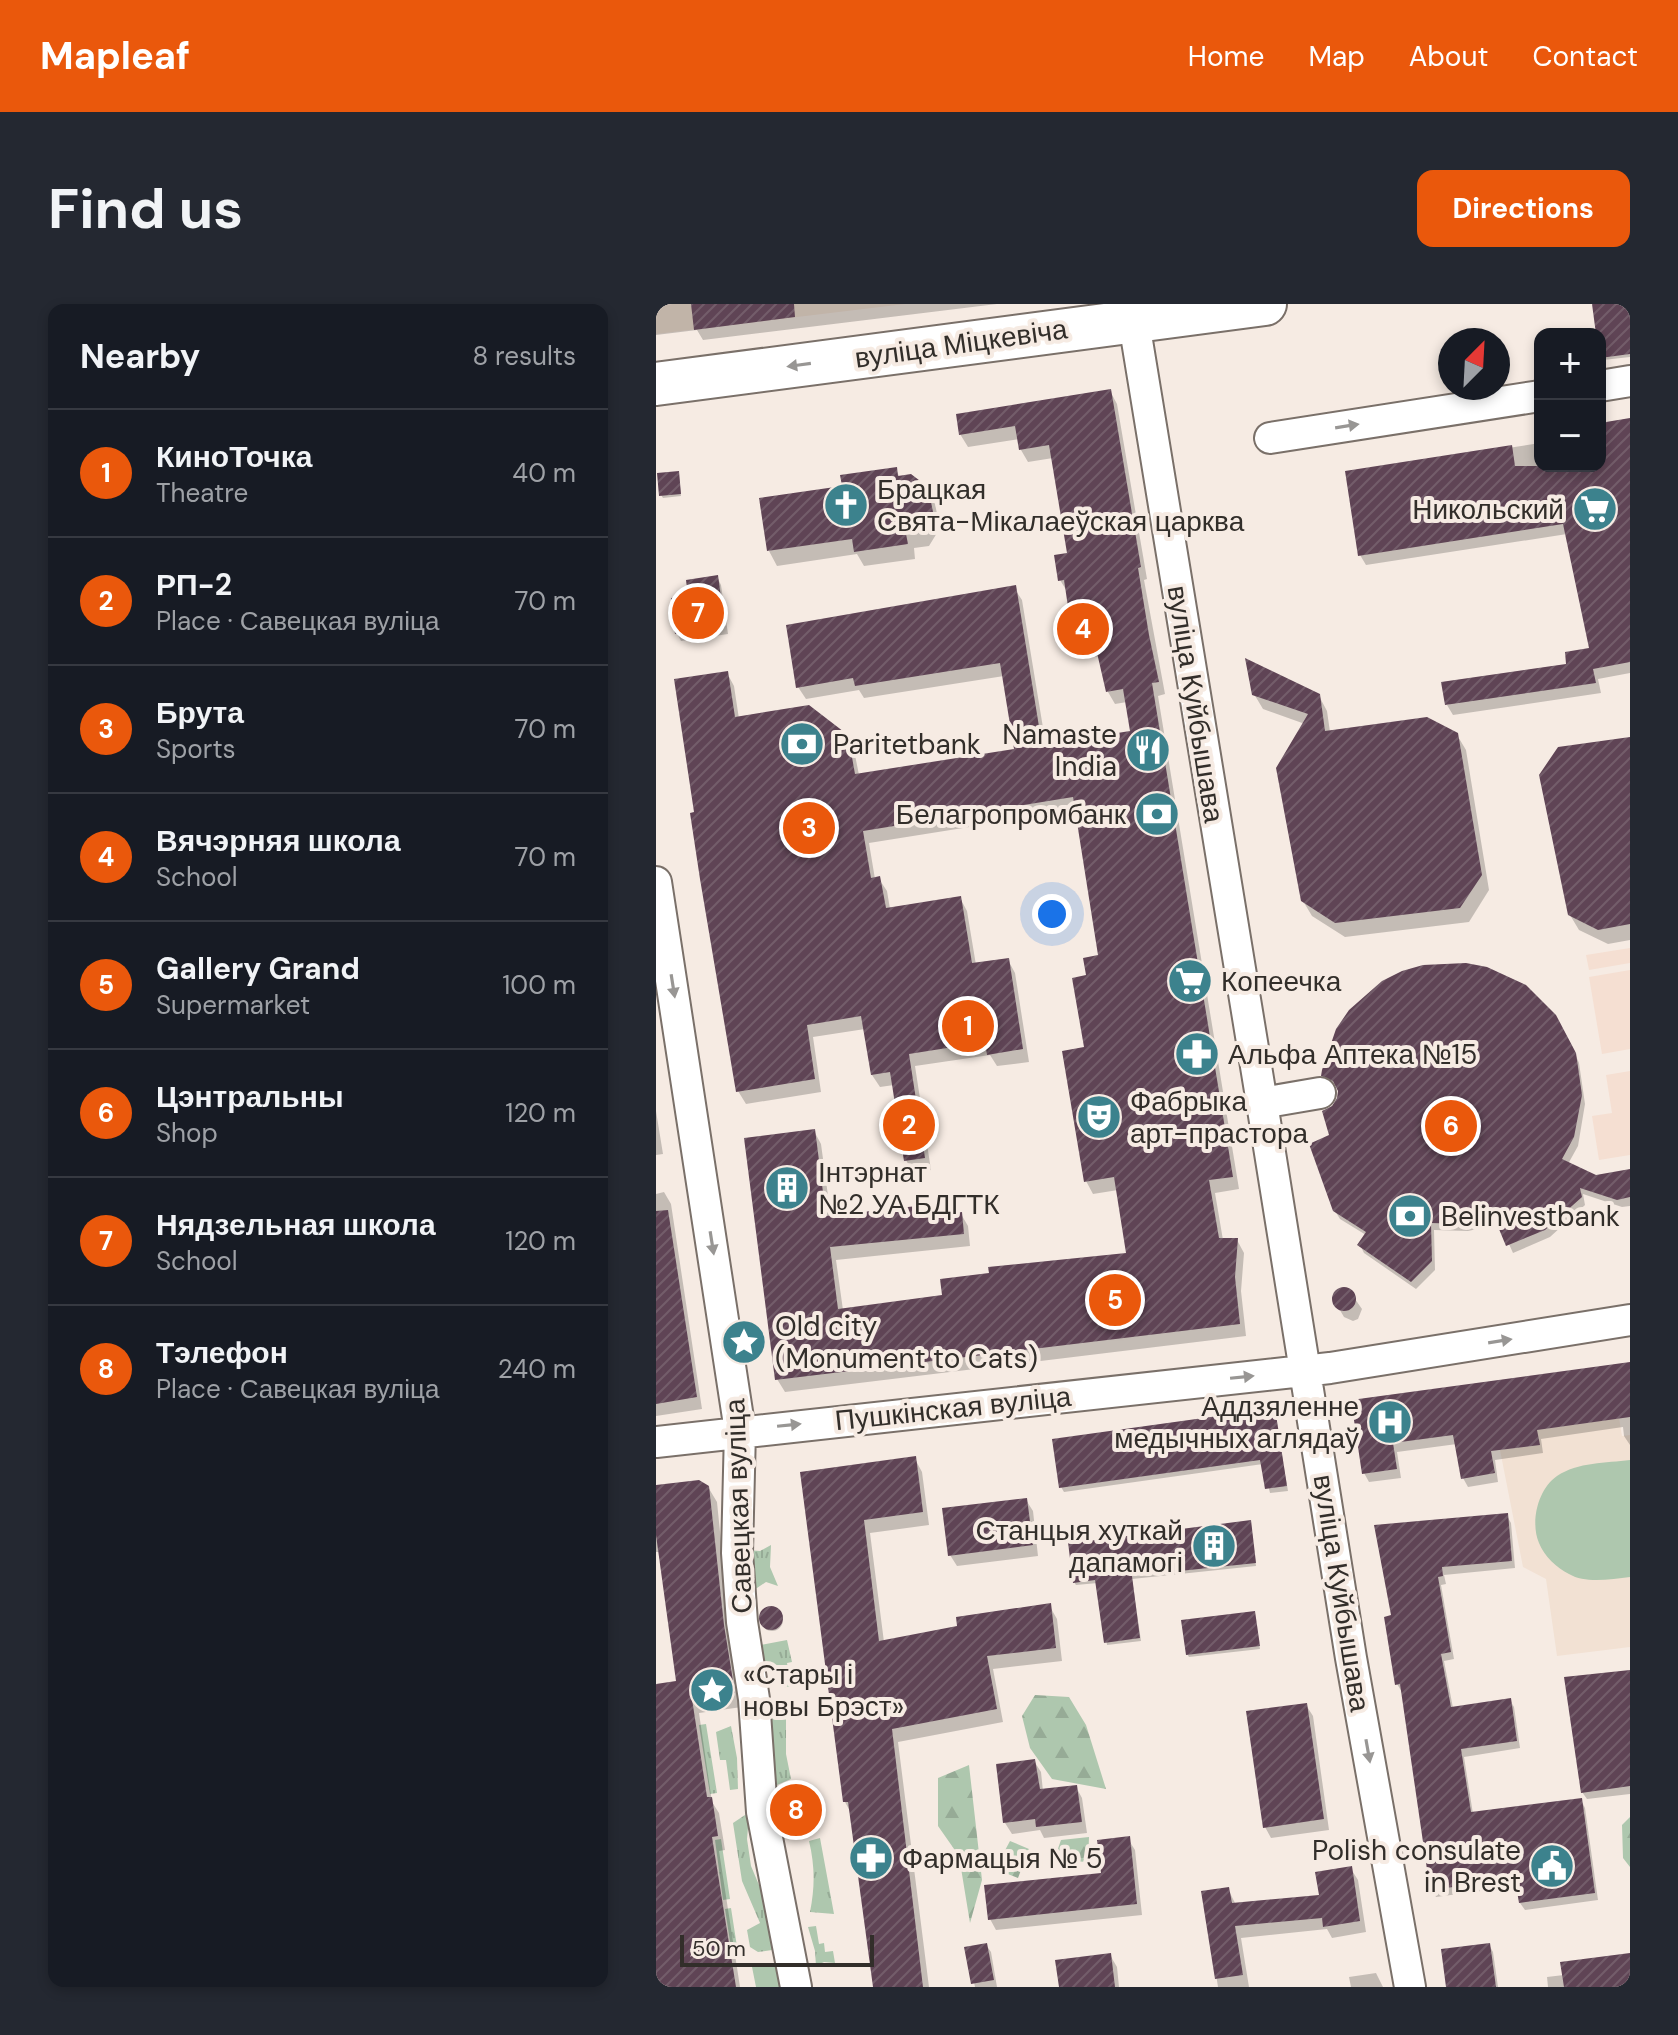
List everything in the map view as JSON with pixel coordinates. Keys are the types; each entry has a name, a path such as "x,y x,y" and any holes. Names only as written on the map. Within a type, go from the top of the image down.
{"main road":[{"name":"вуліца Міцкевіча","path":"656,384 1132,312 1265,304"}],"street":[{"name":"вуліца Куйбышава","path":"1132,312 1351,1658 1410,1987"},
{"path":"1606,385 1630,381"},
{"path":"1270,438 1534,397"},
{"name":"Савецкая вуліца","path":"656,882 740,1431 737,1553 742,1622 754,1699 762,1812 796,1987"},
{"path":"1262,1103 1320,1093"},
{"name":"Пушкінская вуліца","path":"656,1442 1305,1370 1630,1320"}],"shaded area":[{"path":"656,304 905,304 656,334"},
{"path":"1630,948 1630,963 1589,970 1586,955"},
{"path":"1630,970 1630,1049 1602,1054 1589,977"},
{"path":"1630,1071 1630,1155 1599,1160 1592,1116 1612,1113 1606,1075"},
{"path":"1619,1418 1622,1436 1630,1435 1630,1647 1557,1656 1546,1579 1523,1567 1500,1450 1539,1445 1537,1430"}],"green space":[{"path":"1630,1460 1630,1577 1591,1580 1564,1571 1544,1552 1536,1535 1536,1516 1545,1489 1565,1471"},
{"path":"771,1545 770,1567 778,1586 766,1582 754,1590 755,1569 747,1550 760,1551"},
{"path":"787,1640 792,1662 787,1663 791,1686 781,1688 778,1668 765,1670 760,1645"},
{"path":"1035,1695 1069,1697 1086,1725 1106,1789 1052,1779 1030,1748 1022,1716"},
{"path":"786,1700 786,1754 791,1779 777,1785 775,1773 770,1773 768,1701"},
{"path":"706,1724 717,1793 710,1794 699,1725"},
{"path":"731,1726 737,1758 738,1789 730,1790 726,1760 720,1760 716,1732"},
{"path":"969,1765 982,1880 970,1923 959,1856 938,1826 938,1778"},
{"path":"745,1815 749,1817 747,1839 751,1866 769,1909 779,1949 758,1952 750,1947 747,1930 760,1923 742,1881 733,1823"},
{"path":"1630,1817 1630,1867 1623,1858 1622,1825"},
{"path":"1089,1837 1088,1862 1054,1860 1061,1840"},
{"path":"820,1838 834,1914 810,1912 814,1876 809,1841"},
{"path":"721,1839 730,1899 723,1900 715,1840"},
{"path":"1010,1841 1029,1849 1018,1878 995,1869"},
{"path":"731,1908 738,1953 732,1954 725,1909"},
{"path":"816,1926 819,1944 824,1943 825,1952 833,1951 835,1963 824,1962 816,1966 808,1927"},
{"path":"782,1962 786,1987 756,1987 752,1967"}],"building":[{"path":"691,304 794,304 795,317 694,330"},
{"path":"1592,304 1630,304 1630,354 1606,357 1606,328 1595,328"},
{"path":"1111,389 1159,682 1152,683 1233,1177 1209,1180 1219,1238 1238,1238 1235,1277 1240,1324 775,1380 744,1138 815,1129 826,1216 917,1206 918,1216 962,1212 964,1234 830,1247 838,1309 942,1295 940,1279 989,1273 988,1267 1126,1253 1114,1177 1084,1182 1062,1051 1084,1047 1072,978 1086,975 1083,958 1098,955 1073,797 863,831 871,878 880,876 886,908 961,896 972,963 1009,958 1023,1049 987,1055 985,1042 909,1054 925,1158 904,1161 890,1072 871,1075 861,1016 807,1025 815,1079 736,1092 690,813 694,812 674,679 728,671 735,717 809,705 848,735 855,774 1014,749 1000,663 855,686 853,678 796,688 786,625 1016,585 1042,745 1130,731 1123,689 1106,692 1095,644 1074,647 1064,580 1058,581 1054,555 1067,553 1049,445 1019,450 1015,426 959,435 956,414"},
{"path":"1630,418 1630,662 1593,669 1596,683 1445,705 1441,682 1566,664 1565,652 1589,648 1563,524 1358,556 1345,471 1512,445 1515,466 1534,466 1534,472 1606,472 1606,422"},
{"name":"Брацкая Свята-Мікалаеўская царква","path":"897,467 898,476 911,474 928,487 933,512 921,531 906,534 908,544 854,552 852,539 767,551 759,498 842,486 840,475"},
{"path":"679,471 681,494 659,496 657,473"},
{"path":"718,575 725,627 675,634 671,598 688,596 686,580"},
{"path":"1245,658 1320,694 1325,731 1427,717 1458,733 1482,875 1460,908 1335,923 1301,901 1276,768 1308,714 1252,695"},
{"path":"1630,737 1630,924 1598,930 1568,915 1539,775 1558,747"},
{"path":"1466,963 1487,967 1526,985 1556,1015 1576,1053 1582,1095 1574,1137 1562,1159 1596,1175 1630,1169 1630,1197 1617,1200 1580,1188 1582,1197 1545,1230 1506,1246 1494,1217 1463,1224 1431,1223 1432,1261 1411,1282 1357,1245 1366,1232 1333,1211 1309,1144 1329,1135 1322,1111 1332,1106 1338,1091 1333,1081 1321,1076 1336,1029 1349,1010 1382,981 1402,971 1423,965"},
{"path":"668,1210 697,1397 656,1404 656,1211"},
{"path":"1344,1287 1355,1294 1356,1299 1349,1310 1344,1311 1333,1304 1332,1299 1339,1288"},
{"path":"1630,1362 1630,1417 1537,1430 1540,1445 1491,1451 1495,1473 1461,1479 1453,1435 1393,1443 1397,1469 1362,1474 1351,1400"},
{"path":"1275,1408 1287,1486 1265,1489 1260,1460 1059,1488 1052,1439"},
{"path":"916,1456 923,1512 864,1520 879,1641 957,1626 956,1617 1051,1603 1056,1648 987,1656 997,1709 892,1729 923,1987 873,1987 848,1802 843,1802 800,1472"},
{"path":"699,1480 709,1486 724,1625 735,1693 692,1699 707,1797 712,1797 718,1836 712,1837 736,1987 656,1987 656,1684 676,1681 656,1535 656,1485"},
{"path":"1027,1498 1033,1545 948,1556 942,1508"},
{"path":"1508,1513 1512,1561 1442,1567 1443,1576 1438,1577 1451,1652 1441,1654 1451,1707 1511,1698 1517,1741 1461,1749 1471,1812 1582,1798 1595,1893 1519,1903 1515,1879 1430,1890 1400,1684 1395,1685 1384,1617 1391,1615 1374,1525"},
{"path":"1251,1520 1256,1563 1132,1576 1140,1638 1104,1643 1095,1580 1073,1583 1067,1534 1088,1532 1088,1541"},
{"path":"771,1606 779,1610 783,1618 779,1626 771,1630 763,1626 759,1618 763,1610"},
{"path":"1255,1611 1260,1646 1186,1655 1181,1620"},
{"path":"1630,1670 1630,1786 1581,1793 1564,1677"},
{"path":"1307,1703 1324,1819 1263,1828 1246,1711"},
{"path":"1035,1759 1040,1789 1077,1785 1082,1822 1036,1827 1035,1819 1003,1823 996,1764"},
{"path":"1130,1836 1137,1904 988,1920 984,1885 1101,1873 1097,1840"},
{"path":"1352,1866 1360,1921 1323,1927 1322,1918 1235,1926 1243,1975 1215,1979 1201,1891 1229,1887 1232,1903 1319,1895 1315,1872"},
{"path":"987,1943 994,1980 971,1984 964,1947"},
{"path":"1490,1943 1496,1987 1446,1987 1441,1949"},
{"path":"1111,1953 1115,1987 1059,1987 1055,1960"},
{"path":"1630,1953 1630,1987 1564,1987 1560,1962"}],"place":[{"name":"Брацкая Свята-Мікалаеўская царква","path":"846,505"},
{"name":"Никольский","path":"1595,509"},
{"name":"Нядзельная школа","path":"698,613"},
{"name":"Вячэрняя школа","path":"1083,629"},
{"name":"Paritetbank","path":"802,744"},
{"name":"Namaste India","path":"1148,750"},
{"name":"Белагропромбанк","path":"1157,814"},
{"name":"Брута","path":"809,828"},
{"name":"Копеечка","path":"1190,981"},
{"name":"КиноТочка","path":"968,1026"},
{"name":"Альфа Аптека №15","path":"1197,1054"},
{"name":"Фабрыка арт-прастора","path":"1099,1117"},
{"name":"РП-2","path":"909,1125"},
{"name":"Цэнтральны","path":"1451,1126"},
{"name":"Інтэрнат №2 УА БДГТК","path":"787,1188"},
{"name":"Belinvestbank","path":"1410,1216"},
{"name":"Gallery Grand","path":"1115,1300"},
{"name":"Old city (Monument to Cats)","path":"744,1342"},
{"name":"Аддзяленне медычных аглядаў","path":"1390,1422"},
{"name":"Станцыя хуткай дапамогі","path":"1214,1546"},
{"name":"«Стары і новы Брэст»","path":"712,1690"},
{"name":"Тэлефон","path":"796,1810"},
{"name":"Фармацыя № 5","path":"871,1858"},
{"name":"Polish consulate in Brest","path":"1552,1866"}]}
